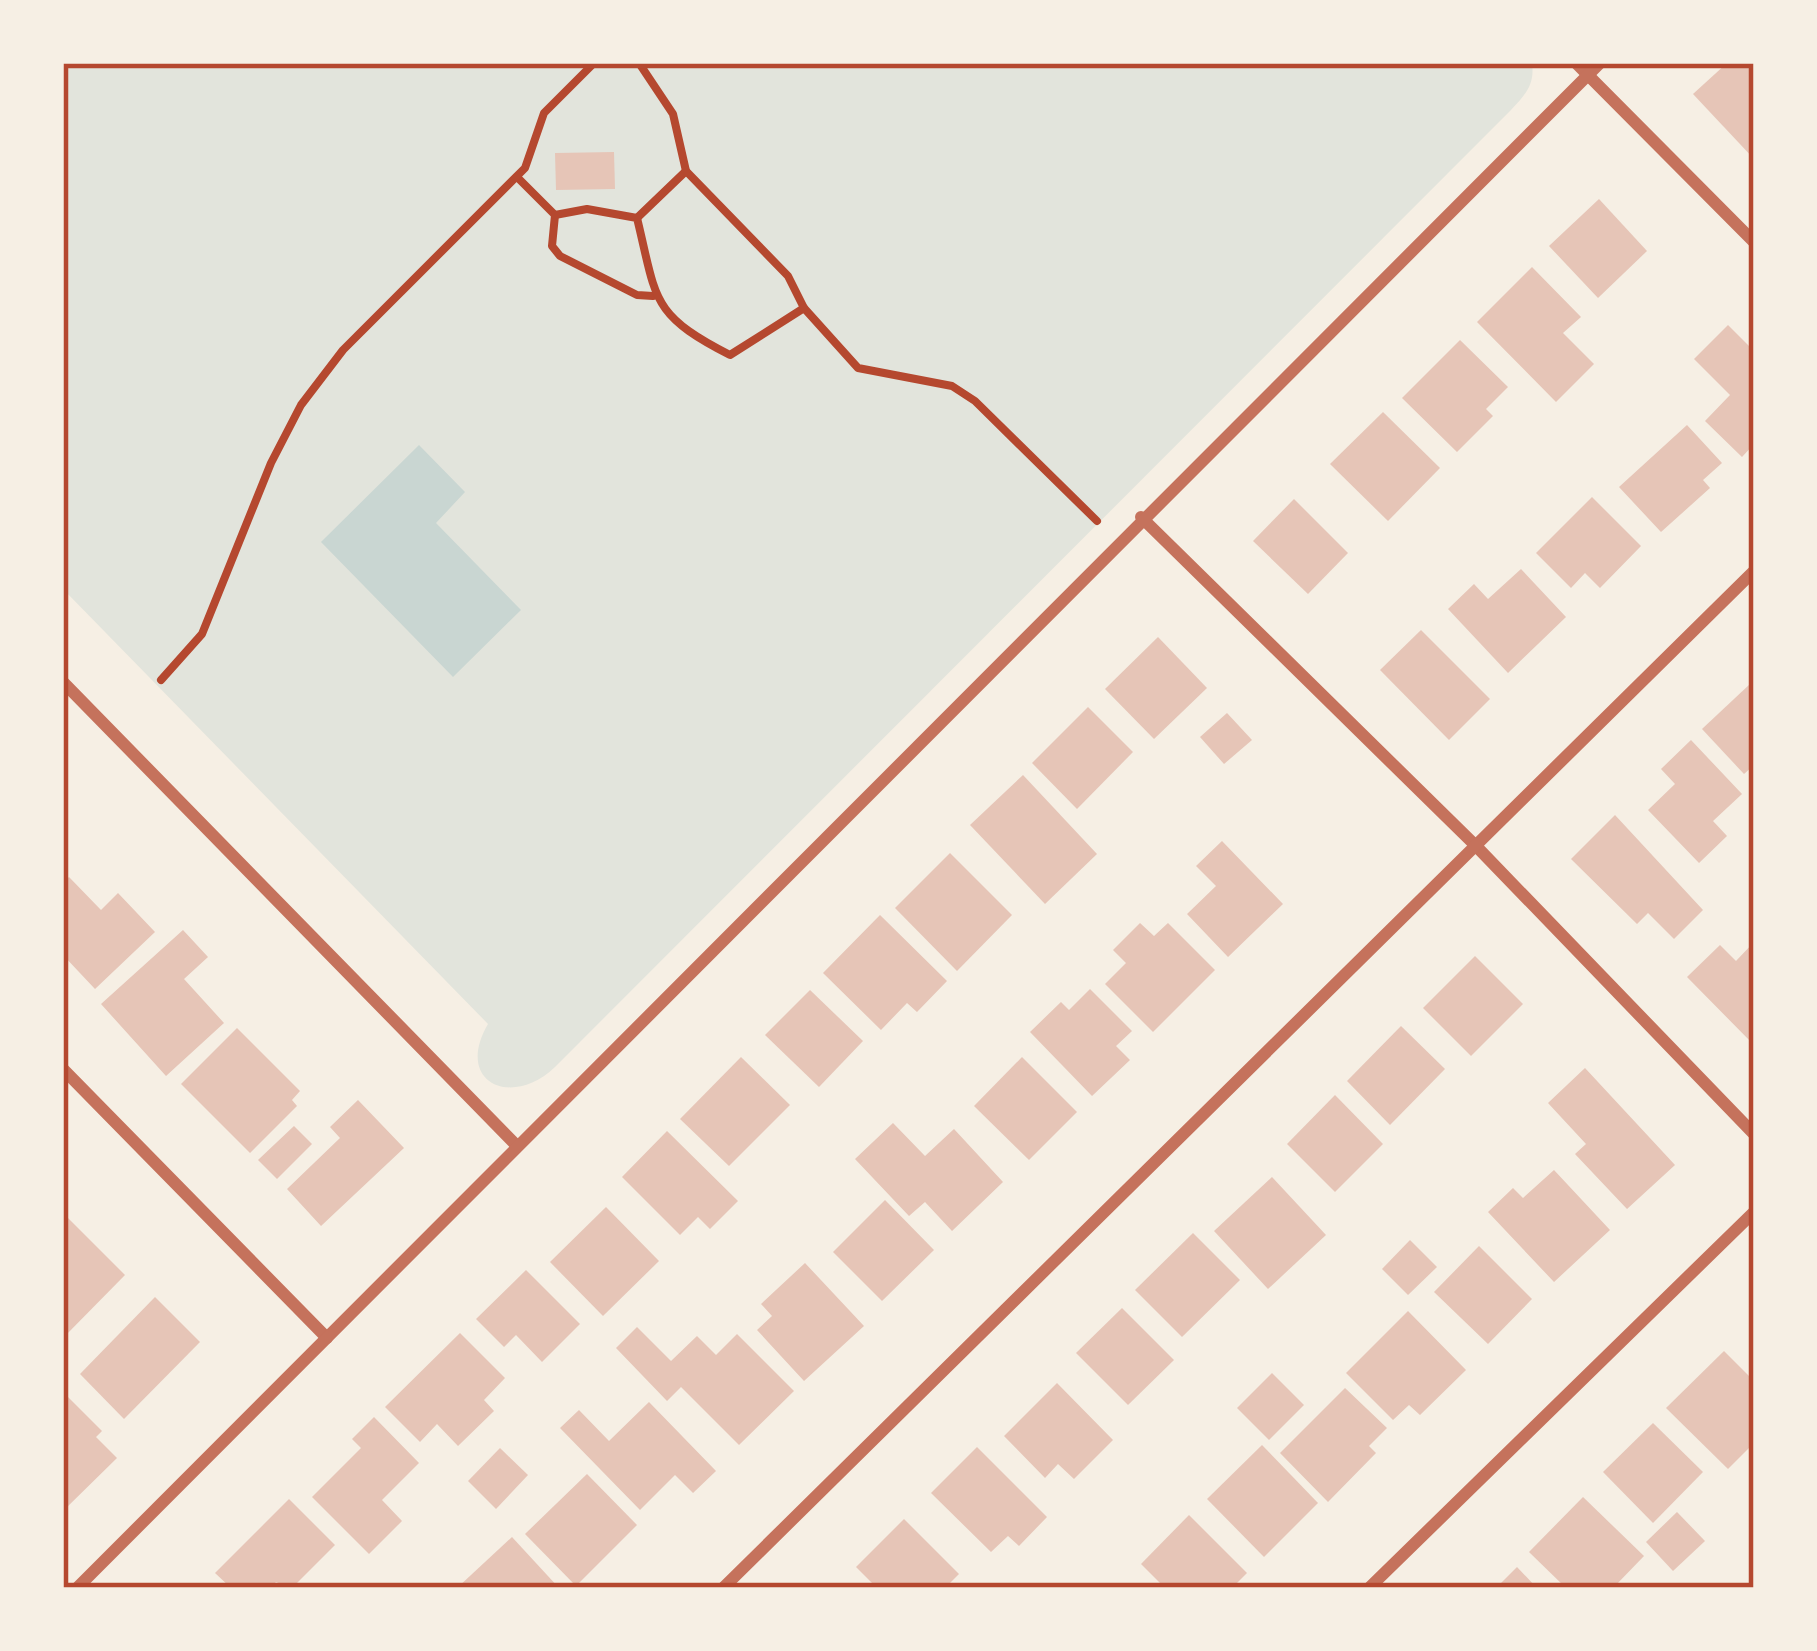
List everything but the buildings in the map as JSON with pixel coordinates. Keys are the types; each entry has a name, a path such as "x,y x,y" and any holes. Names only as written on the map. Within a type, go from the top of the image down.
{"street":[{"path":"1576,63 1754,242"},
{"path":"77,1588 1141,517 1600,63"},
{"path":"1141,517 1476,846 1754,1134"},
{"path":"723,1588 1754,571"},
{"path":"63,682 517,1146"},
{"path":"63,1069 328,1338"},
{"path":"1369,1588 1754,1212"}],"path":[{"path":"160,680 202,634 271,463 301,405 371,320 525,168 544,113 594,63"},
{"path":"639,63 673,114 686,171 788,276 804,308 858,368 952,386 976,401 1096,521"},
{"path":"637,218 686,171"},
{"path":"517,177 555,215"},
{"path":"555,215 587,209 637,218"},
{"path":"555,215 552,246 560,256 637,295 653,296"},
{"path":"637,218 653,296 681,330 730,355 804,308"}],"shaded area":[{"path":"63,63 1532,63 1533,71 1528,89 1511,110 555,1067 538,1080 506,1087 492,1083 478,1061 488,1024 63,589"},
{"path":"419,445 465,492 436,523 521,610 453,677 321,542"}]}
